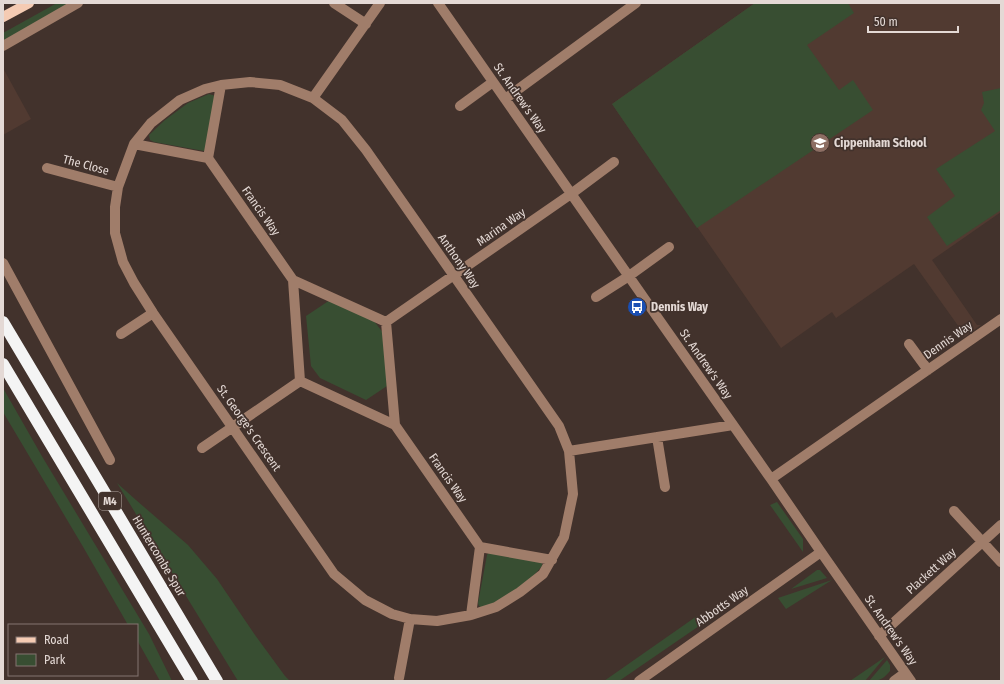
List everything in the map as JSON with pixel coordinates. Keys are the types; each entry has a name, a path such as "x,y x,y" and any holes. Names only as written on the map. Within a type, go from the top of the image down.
{"highway":[{"name":"Huntercombe Spur","path":"3,322 217,681"},
{"name":"M4","path":"3,364 192,681"}],"main road":[{"path":"3,17 29,3"}],"street":[{"path":"3,46 78,3"},
{"path":"334,3 366,24"},
{"path":"313,98 380,3"},
{"name":"St. Andrew's Way","path":"438,3 771,478 908,677"},
{"path":"505,99 635,3"},
{"name":"St. George's Crescent","path":"313,98 280,84 250,82 221,85 205,89 180,100 151,123 134,144 118,187 115,207 115,233 123,262 153,313 334,574 365,600 392,614 410,619 437,621 471,615 496,607 520,592 543,574 564,537 573,494 569,451"},
{"path":"460,106 494,82"},
{"path":"134,144 208,158 221,85"},
{"name":"Anthony Way","path":"313,98 342,120 366,150 559,426 569,451"},
{"name":"Francis Way","path":"208,158 293,280"},
{"name":"Marina Way","path":"386,322 571,194 614,162"},
{"name":"The Close","path":"47,168 118,187"},
{"path":"596,297 629,276 669,247"},
{"path":"3,263 110,460"},
{"path":"293,280 386,322 394,425 300,381 293,280"},
{"path":"121,334 153,313"},
{"name":"Dennis Way","path":"771,478 1001,319"},
{"path":"909,344 928,370"},
{"path":"202,448 300,381"},
{"path":"569,451 733,424"},
{"name":"Francis Way","path":"394,425 480,547"},
{"path":"657,437 666,487"},
{"path":"954,511 1001,562"},
{"name":"Plackett Way","path":"879,636 1001,525"},
{"path":"471,615 480,547 552,560"},
{"name":"Abbotts Way","path":"639,681 821,552"},
{"path":"399,678 410,619"},
{"path":"894,681 908,677"}],"shaded area":[{"name":"Cippenham School","path":"755,3 1001,3 1001,212 932,260 977,325 981,325 963,338 964,334 914,264 836,318 832,312 781,348 612,104"},
{"path":"3,68 31,119 3,135"}],"green space":[{"path":"57,3 71,3 3,41 3,33"},
{"path":"755,3 848,3 854,13 807,45 839,90 853,80 873,110 697,228 612,104"},
{"path":"1001,88 1001,210 947,246 927,217 955,196 936,169 995,131 981,110 984,103 982,92"},
{"path":"209,94 216,96 207,150 204,151 150,140 149,135 165,120 188,103"},
{"path":"330,300 374,321 384,334 387,386 366,400 320,378 311,366 306,316"},
{"path":"3,388 43,458 149,634 172,681 160,681 138,642 138,624 127,624 3,412"},
{"path":"117,483 188,545 217,579 255,635 290,681 238,681"},
{"path":"777,502 803,539 803,552 770,505"},
{"path":"489,552 542,561 542,566 528,582 504,599 482,608 478,603 487,555"},
{"path":"817,570 820,570 827,578 791,589"},
{"path":"832,580 786,609 778,598"},
{"path":"697,616 702,624 619,681 604,681"},
{"path":"885,657 865,681 850,681"},
{"path":"887,660 890,665 890,671 881,679 869,681"}],"place":[{"name":"Cippenham School","path":"820,143"},
{"name":"Dennis Way","path":"637,307"}]}
